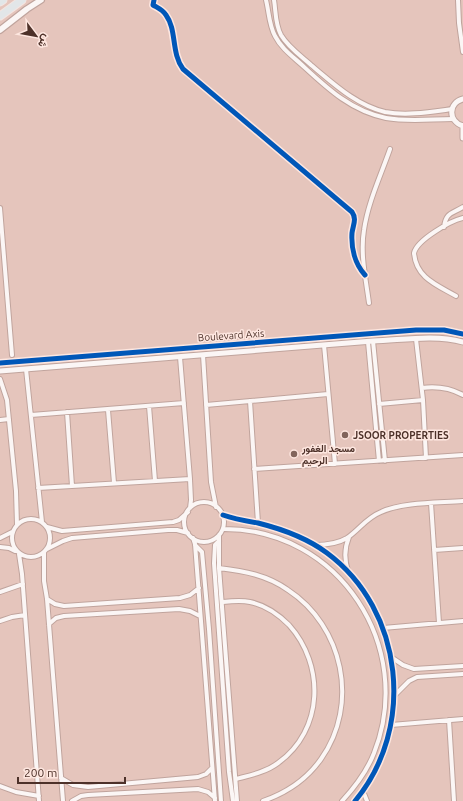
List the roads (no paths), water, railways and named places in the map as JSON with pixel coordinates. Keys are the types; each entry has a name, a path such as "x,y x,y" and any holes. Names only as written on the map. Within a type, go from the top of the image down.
{"highway":[{"path":"0,16 22,0"}],"main road":[{"path":"0,30 41,0"}],"street":[{"path":"154,0 154,4 162,11 168,20 177,58 183,69 352,212 355,219 352,233 354,253 358,265 365,275"},
{"path":"266,0 271,26 278,42 326,88 348,103 372,114 394,119 453,119"},
{"path":"274,0 276,21 282,37 299,55 348,95 372,108 386,112 413,114 452,108"},
{"path":"458,0 459,23 463,52"},
{"path":"463,99 457,101 451,112 453,119 463,126 463,138"},
{"path":"369,303 363,252 364,230 371,202 390,149"},
{"path":"444,227 446,218 449,214 463,207"},
{"path":"0,208 12,355"},
{"path":"456,296 424,277 419,270 414,257 417,247 451,222 463,218"},
{"name":"Boulevard Axis","path":"0,363 416,330 444,330 463,334"},
{"name":"Boulevard Axis","path":"0,371 371,341 440,338 463,342"},
{"path":"416,339 422,388 426,458"},
{"path":"371,341 385,461"},
{"path":"371,341 379,461"},
{"path":"324,345 335,464"},
{"path":"193,538 205,542 213,540 223,529 224,522 223,515 216,506 211,482 203,355"},
{"path":"180,357 191,500 185,523 188,533 193,538 195,544 215,800"},
{"path":"26,369 42,522"},
{"path":"0,379 6,394 9,419 16,491 17,525"},
{"path":"422,388 442,388 453,390 463,395"},
{"path":"206,405 328,394"},
{"path":"379,404 423,400"},
{"path":"250,401 258,523"},
{"path":"30,415 184,403"},
{"path":"150,406 155,481"},
{"path":"108,410 114,483"},
{"path":"67,412 72,486"},
{"path":"0,420 9,419"},
{"path":"254,469 463,455"},
{"path":"38,488 190,479"},
{"path":"315,545 332,544 349,537 371,517 394,507 463,501"},
{"path":"47,527 62,531 173,522 197,504 205,502 216,506"},
{"path":"431,503 439,623"},
{"path":"223,515 236,520 258,523 284,531 315,545 339,563 348,573 364,594 383,628 392,657 394,675 391,725 377,768 355,801"},
{"path":"0,538 12,532 17,525 26,519 42,522 47,527 50,536 50,540 45,551 44,581 47,599 63,801"},
{"path":"223,529 240,530 271,536 292,544 312,555 330,569 346,585 362,608 374,633 382,657 386,680 386,699 382,726 374,754 366,770 356,786 342,801"},
{"path":"0,547 9,548 29,558 39,556 63,541 72,538 168,530 178,530 188,533"},
{"path":"0,786 39,799 23,584 17,552 12,542 12,532"},
{"path":"219,535 219,568 223,602 237,801"},
{"path":"348,573 344,556 345,546 349,537"},
{"path":"219,541 215,545 214,563 232,801"},
{"path":"195,544 202,552 210,629 222,801"},
{"path":"434,550 463,548"},
{"path":"219,568 264,577 281,585 297,596 316,615 326,629 336,651 340,667 342,684 341,710 334,736 328,748 314,767 298,782 280,794 263,801"},
{"path":"0,592 23,584"},
{"path":"47,599 55,604 64,606 172,599 190,595 199,588"},
{"path":"223,602 239,600 251,602 272,611 282,618 305,647 310,659 314,684 315,700 312,715 306,730 289,754 267,770 236,779"},
{"path":"49,624 56,618 64,616 179,609 190,611 200,616"},
{"path":"0,621 25,615"},
{"path":"383,628 463,621"},
{"path":"392,657 403,665 414,670 463,666"},
{"path":"394,695 409,681 417,678 463,674"},
{"path":"391,725 463,719"},
{"path":"449,720 454,801"},
{"path":"61,778 73,785 88,787 198,777 206,774 212,768"},
{"path":"72,801 81,796 88,795 198,789 208,792 215,800"},
{"path":"363,791 367,801"}],"place":[{"name":"JSOOR PROPERTIES","path":"345,435"},
{"name":"مسجد الغفور الرحيم","path":"294,454"}]}
